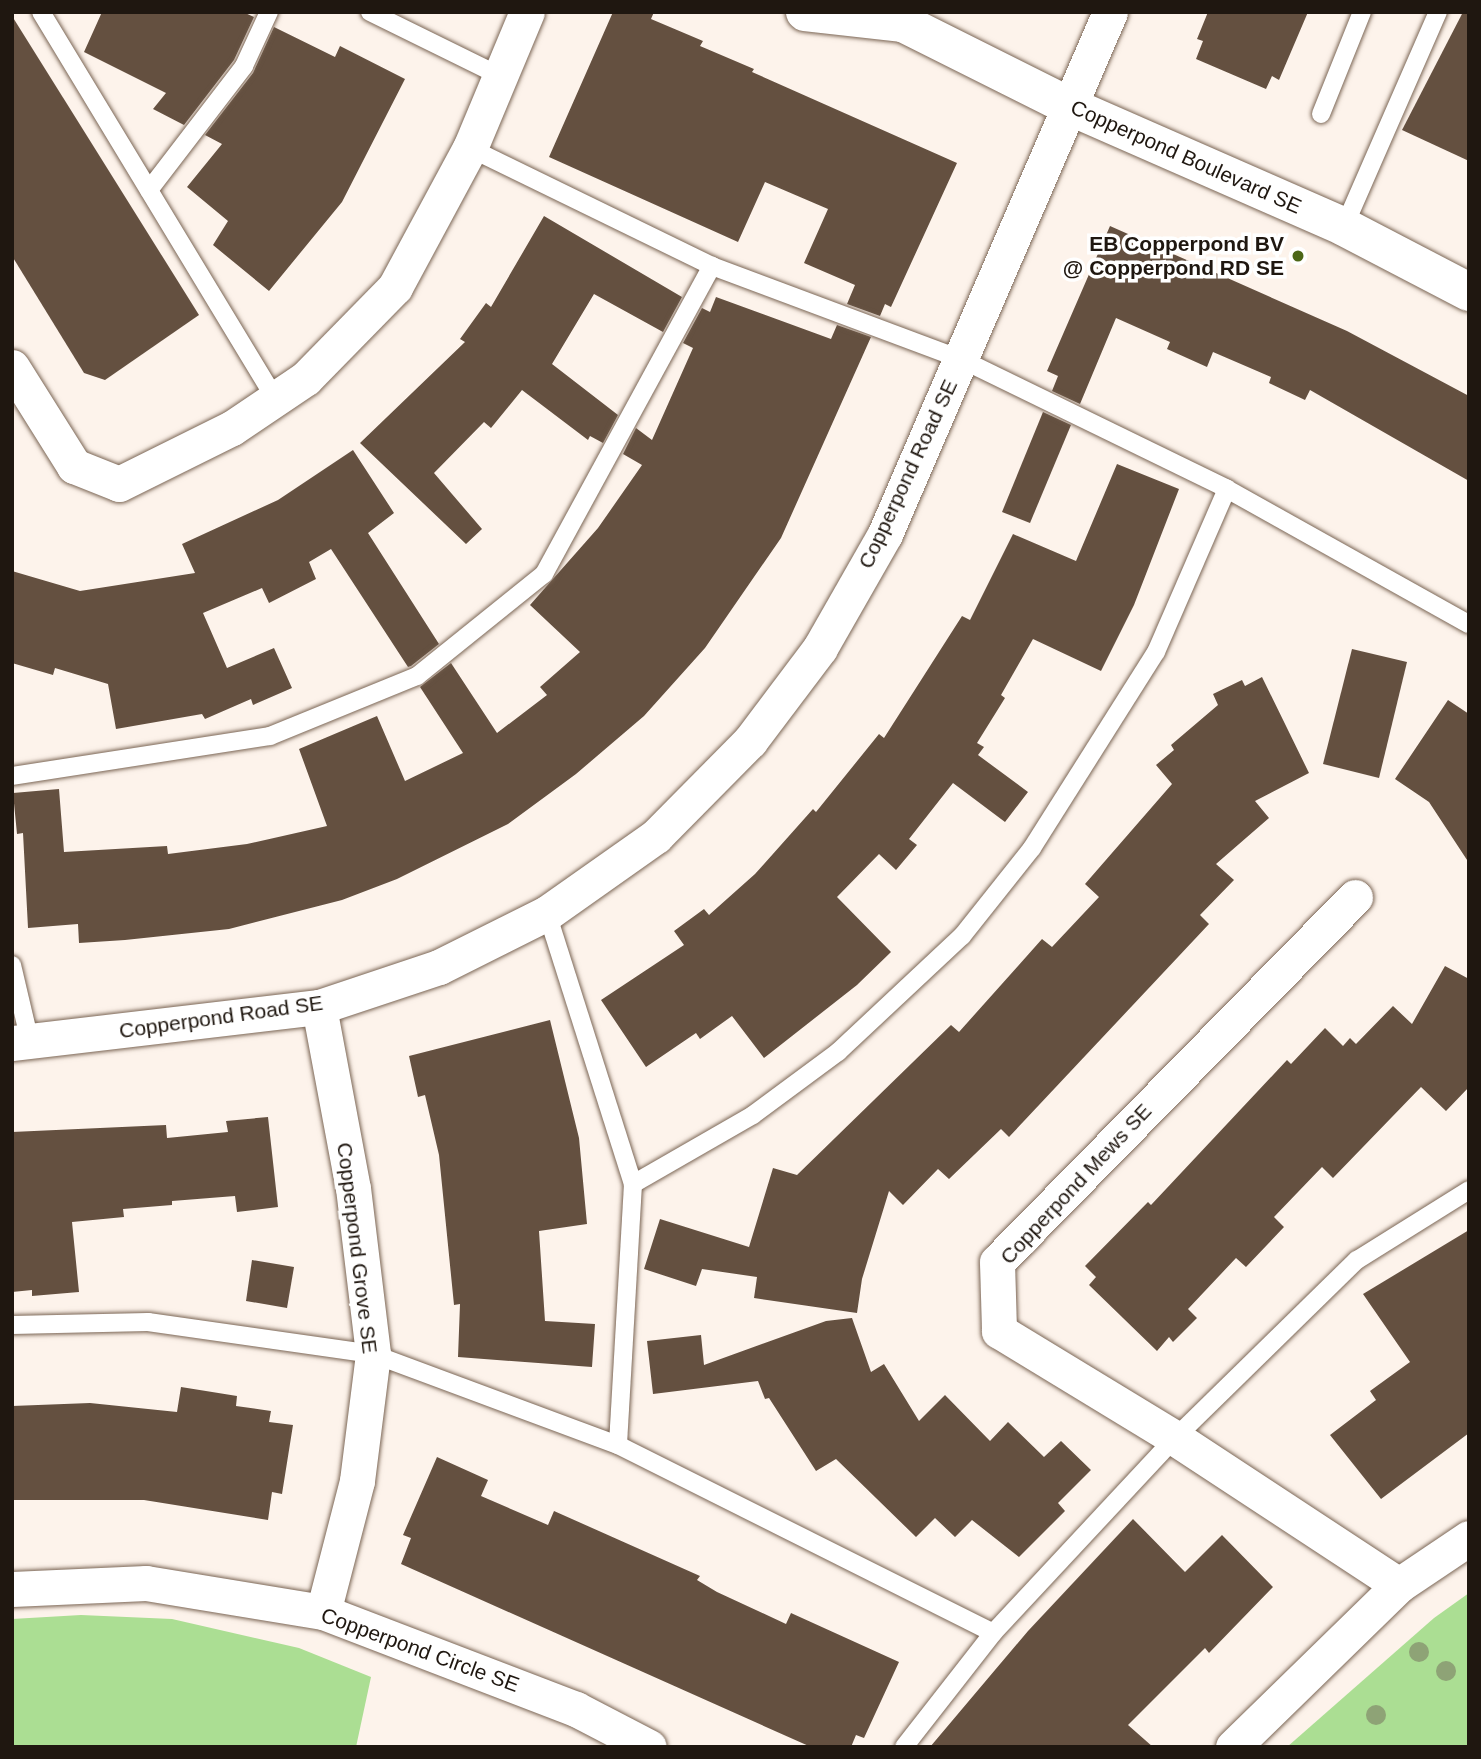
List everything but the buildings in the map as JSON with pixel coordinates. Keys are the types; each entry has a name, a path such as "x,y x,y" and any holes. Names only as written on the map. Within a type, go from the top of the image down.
{"street":[{"path":"12,367 74,466 119,484 232,428 306,378 394,287 470,148 527,12"},
{"name":"Copperpond Boulevard SE","path":"805,12 897,17 1069,106 1344,227 1469,292"},
{"name":"Copperpond Road SE","path":"21,1042 319,1007 439,967 547,913 656,836 750,741 774,710 820,648 885,534 1110,12"},
{"name":"Copperpond Mews SE","path":"1355,897 998,1262 999,1331 1175,1438 1399,1585"},
{"name":"Copperpond Grove SE","path":"319,1007 352,1188 373,1354 357,1481 323,1612"},
{"path":"1233,1747 1399,1585 1469,1538"},
{"name":"Copperpond Circle SE","path":"12,1589 146,1583 323,1612 576,1709 649,1747"}],"lane":[{"path":"41,12 275,399"},
{"path":"149,190 244,65 269,12"},
{"path":"370,12 500,76"},
{"path":"1321,114 1362,12"},
{"path":"1344,227 1438,12"},
{"path":"470,148 712,266 961,359 1227,489 1469,624"},
{"path":"12,776 270,736 417,676 544,574 712,266"},
{"path":"633,1184 754,1115 827,1060 962,936 1032,849 1156,652 1227,489"},
{"path":"547,913 633,1184 618,1445"},
{"path":"12,965 21,1042"},
{"path":"904,1747 993,1633 1175,1438 1357,1260 1469,1190"},
{"path":"12,1325 148,1322 373,1354 618,1445 993,1633"}],"green space":[{"path":"1469,1593 1469,1747 1287,1747 1434,1618"},
{"path":"81,1615 172,1619 299,1648 371,1677 356,1747 12,1747 12,1619"}],"place":[{"name":"EB Copperpond BV @ Copperpond RD SE","path":"1298,256"}]}
